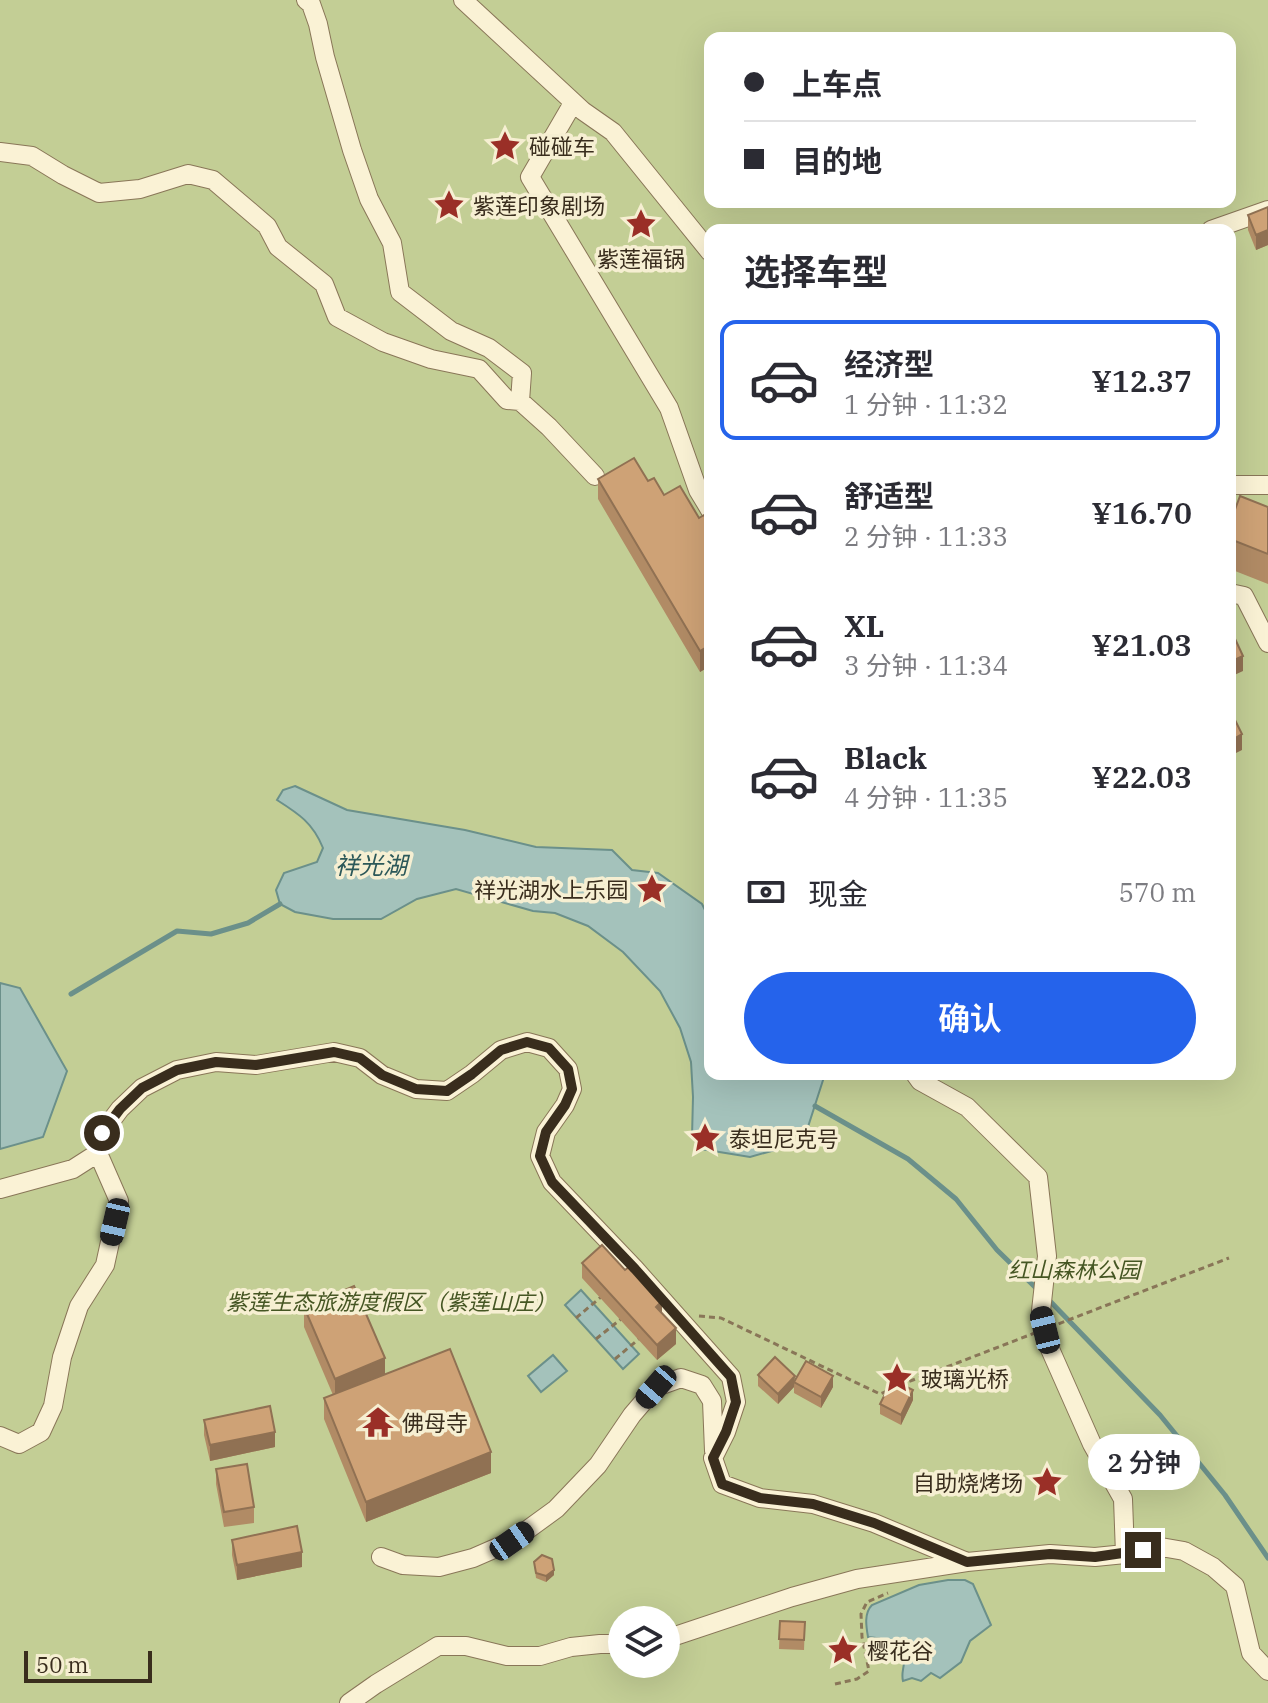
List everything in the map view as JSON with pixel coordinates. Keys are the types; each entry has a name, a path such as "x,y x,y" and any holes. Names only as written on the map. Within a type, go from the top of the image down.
{"street":[{"path":"306,0 311,4 318,24 352,150 369,199 392,243 400,292 451,331 489,348 522,373 520,401"},
{"path":"463,0 573,103 613,132 704,245"},
{"path":"573,103 530,177 669,408 704,500"},
{"path":"0,152 32,156 99,193 140,189 188,174 213,180 267,226 278,247 324,284 337,317 383,342 431,359 479,369 507,400 520,401 549,427 595,476"},
{"path":"1228,224 1268,210"},
{"path":"1236,485 1268,485"},
{"path":"1236,594 1244,596 1268,643"},
{"path":"0,1436 19,1444 41,1432 53,1406 62,1357 79,1306 105,1265 119,1201 98,1153 102,1133 120,1109 142,1088 177,1070 216,1062 256,1065 334,1052 360,1058 382,1075 416,1089 447,1091 501,1050 527,1042 549,1048 568,1069 572,1089 546,1132 540,1156 552,1182 731,1377 736,1402 713,1458"},
{"path":"919,1080 967,1107 1038,1177 1047,1256 1041,1311 1050,1349 1092,1444 1123,1499 1125,1554"},
{"path":"0,1189 73,1169 98,1153"},
{"path":"381,1557 403,1565 439,1567 473,1558 512,1541 556,1509 598,1465 632,1415 656,1387 681,1378 702,1385 712,1401 713,1458 722,1484 760,1498 813,1504 874,1523 967,1562"},
{"path":"680,1634 857,1579 967,1562 1050,1554 1095,1557 1161,1547 1184,1551 1213,1567 1235,1586 1251,1653 1268,1671"},
{"path":"349,1703 438,1646 466,1646 507,1656 540,1656 571,1647 608,1644"}],"path":[{"path":"674,1313 721,1318 880,1394 1229,1258"},
{"path":"576,1318 603,1295"},
{"path":"596,1339 623,1317"},
{"path":"615,1359 642,1337"},
{"path":"835,1684 857,1679 869,1671 861,1614 867,1602 888,1593"}],"green space":[{"name":"紫莲生态旅游度假区（紫莲山庄）","path":"0,0 1268,0 1268,1703 0,1703"}],"water":[{"name":"祥光湖","path":"295,786 347,810 465,830 536,847 612,850 632,870 658,873 704,908 704,1080 823,1080 806,1133 789,1136 775,1150 750,1157 701,1149 692,1137 691,1062 680,1028 660,991 623,952 588,926 555,913 533,911 456,889 417,899 381,919 333,919 295,912 280,904 276,890 284,873 317,862 323,848 304,820 277,800 283,790"},
{"path":"0,983 20,988 67,1071 43,1137 0,1149"},
{"path":"581,1290 639,1354 623,1369 565,1305"},
{"path":"553,1355 567,1371 541,1392 528,1376"},
{"path":"965,1580 973,1584 991,1625 970,1641 961,1662 940,1678 931,1673 921,1681 912,1678 903,1681 901,1648 880,1638 868,1637 868,1612 872,1605 919,1585"}],"building":[{"path":"1268,207 1268,230 1256,235 1248,215"},
{"path":"634,458 648,481 654,478 664,495 680,486 699,518 704,515 704,649 700,651 598,479"},
{"path":"1240,496 1268,507 1268,554 1236,541 1236,507"},
{"path":"1236,641 1243,656 1236,659"},
{"path":"1236,722 1242,734 1236,738"},
{"path":"602,1245 625,1270 630,1266 662,1301 656,1307 676,1328 657,1345 582,1263"},
{"path":"354,1286 385,1358 335,1379 304,1307"},
{"path":"450,1349 491,1452 366,1502 324,1398"},
{"path":"775,1357 795,1376 778,1394 758,1375"},
{"path":"806,1361 833,1376 821,1397 794,1382"},
{"path":"892,1380 913,1390 901,1415 880,1404"},
{"path":"270,1406 275,1432 210,1445 204,1420"},
{"path":"247,1464 254,1507 224,1512 216,1469"},
{"path":"297,1526 302,1552 237,1565 232,1540"},
{"path":"542,1555 552,1559 554,1570 546,1576 536,1573 534,1562"},
{"path":"780,1621 805,1622 804,1640 779,1639"}],"waterway":[{"path":"71,994 177,931 211,934 248,923 280,904"},
{"path":"815,1106 908,1159 956,1199 997,1250 1037,1289"},
{"path":"1047,1298 1160,1415 1225,1495 1268,1558"}],"place":[{"name":"碰碰车","path":"505,146"},
{"name":"紫莲印象剧场","path":"449,205"},
{"name":"紫莲福锅","path":"641,224"},
{"name":"祥光湖水上乐园","path":"652,889"},
{"name":"泰坦尼克号","path":"705,1138"},
{"name":"玻璃光桥","path":"897,1378"},
{"name":"佛母寺","path":"378,1422"},
{"name":"自助烧烤场","path":"1047,1482"},
{"name":"樱花谷","path":"843,1650"}],"route":[{"path":"102,1133 120,1109 142,1088 177,1070 216,1062 256,1065 334,1052 360,1058 382,1075 416,1089 447,1091 501,1050 527,1042 549,1048 568,1069 572,1089 546,1132 540,1156 552,1182 731,1377 736,1402 713,1458 722,1484 760,1498 813,1504 874,1523 967,1562 1050,1554 1095,1557 1143,1550"}],"park label":[{"name":"红山森林公园","path":"1074,1269"}]}
